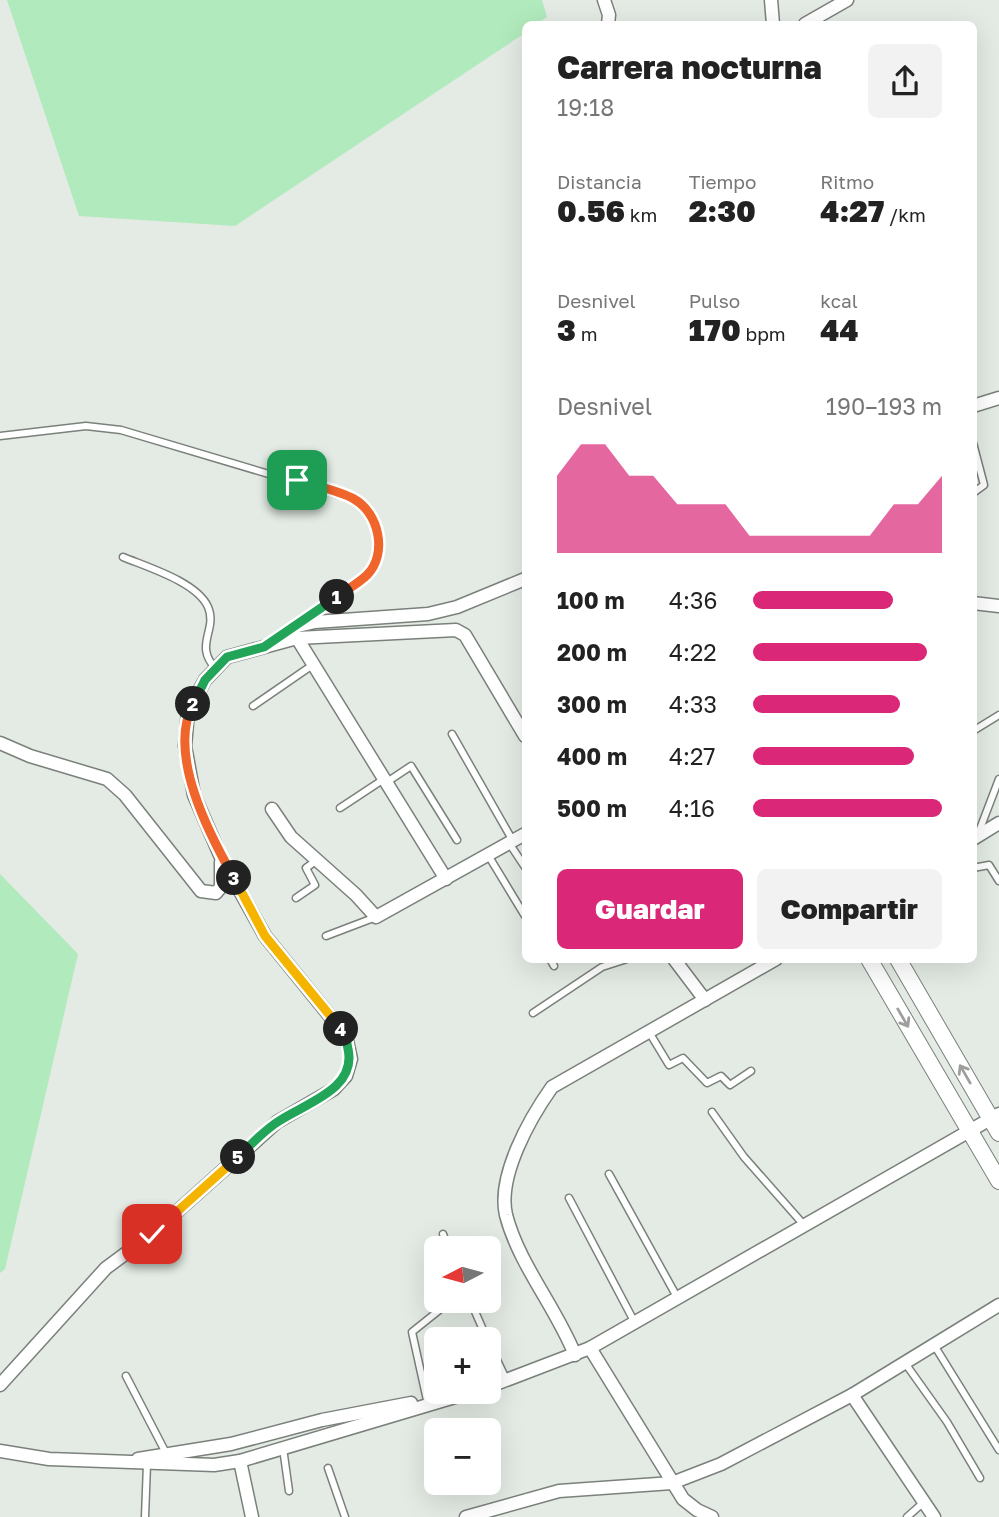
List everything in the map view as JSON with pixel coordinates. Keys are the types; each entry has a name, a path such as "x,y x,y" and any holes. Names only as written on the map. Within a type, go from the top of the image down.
{"street":[{"path":"604,0 608,21"},
{"path":"771,0 773,21"},
{"path":"810,21 847,0"},
{"path":"977,405 999,398"},
{"path":"0,1385 106,1268 152,1234 277,1122 334,1089 346,1076 351,1059 346,1036 265,936 220,855 194,794 184,746 188,712 205,680 227,657 264,647 314,622 428,614 457,607 522,580"},
{"path":"977,603 999,606"},
{"path":"298,632 456,630 465,635 472,645 522,731"},
{"path":"298,632 314,664 446,879"},
{"path":"0,743 30,757 107,779 125,795 201,891 216,893 221,887 223,878 220,855"},
{"path":"272,809 290,837 356,895 376,917 522,836"},
{"path":"977,834 999,823"},
{"path":"677,963 705,1000"},
{"path":"575,1355 520,1250 506,1214 505,1185 531,1117 552,1087 769,963"},
{"path":"871,963 999,1181"},
{"path":"501,1383 590,1348 970,1131 996,1122 900,963"},
{"path":"466,1517 559,1491 672,1483 720,1464 852,1395 999,1305"},
{"path":"590,1348 683,1499 712,1517"},
{"path":"852,1395 934,1517"},
{"path":"0,1451 49,1459 147,1464 322,1420 424,1402"},
{"path":"120,1463 169,1459 214,1465 240,1461 433,1404"},
{"path":"240,1461 252,1517"}],"lane":[{"path":"0,436 86,426 121,430 356,500 377,530 379,547 376,562 368,574 298,632"},
{"path":"977,458 984,485 977,491"},
{"path":"123,557 185,584 207,603 210,621 205,651 207,660 216,669"},
{"path":"253,706 314,664"},
{"path":"977,728 999,715"},
{"path":"452,734 522,862"},
{"path":"341,808 411,766 457,840"},
{"path":"977,828 999,779"},
{"path":"488,855 522,911"},
{"path":"296,898 315,885 306,868 317,860"},
{"path":"977,867 989,865 999,881"},
{"path":"326,936 376,917"},
{"path":"533,1013 602,967 614,963"},
{"path":"649,1032 669,1065 683,1058 707,1083 721,1076 730,1085 751,1070"},
{"path":"712,1112 749,1163 806,1227"},
{"path":"609,1174 677,1297"},
{"path":"569,1198 635,1323"},
{"path":"424,1387 412,1332 436,1313"},
{"path":"934,1345 999,1450"},
{"path":"905,1363 947,1422 980,1478"},
{"path":"501,1368 507,1381"},
{"path":"126,1376 169,1459"},
{"path":"284,1448 289,1491"},
{"path":"145,1517 147,1464"},
{"path":"328,1468 345,1517"},
{"path":"907,1517 924,1502"}],"green space":[{"path":"7,0 542,0 547,17 541,21 522,21 522,35 235,226 79,216"},
{"path":"0,874 78,954 5,1269 0,1273"}],"route":[{"path":"152,1234 277,1122 334,1089 346,1076 351,1059 346,1036 265,936 220,855 194,794 184,746 188,712 205,680 227,657 264,647 298,626 368,574 376,562 379,547 377,530 370,516 356,500 297,480"}]}
